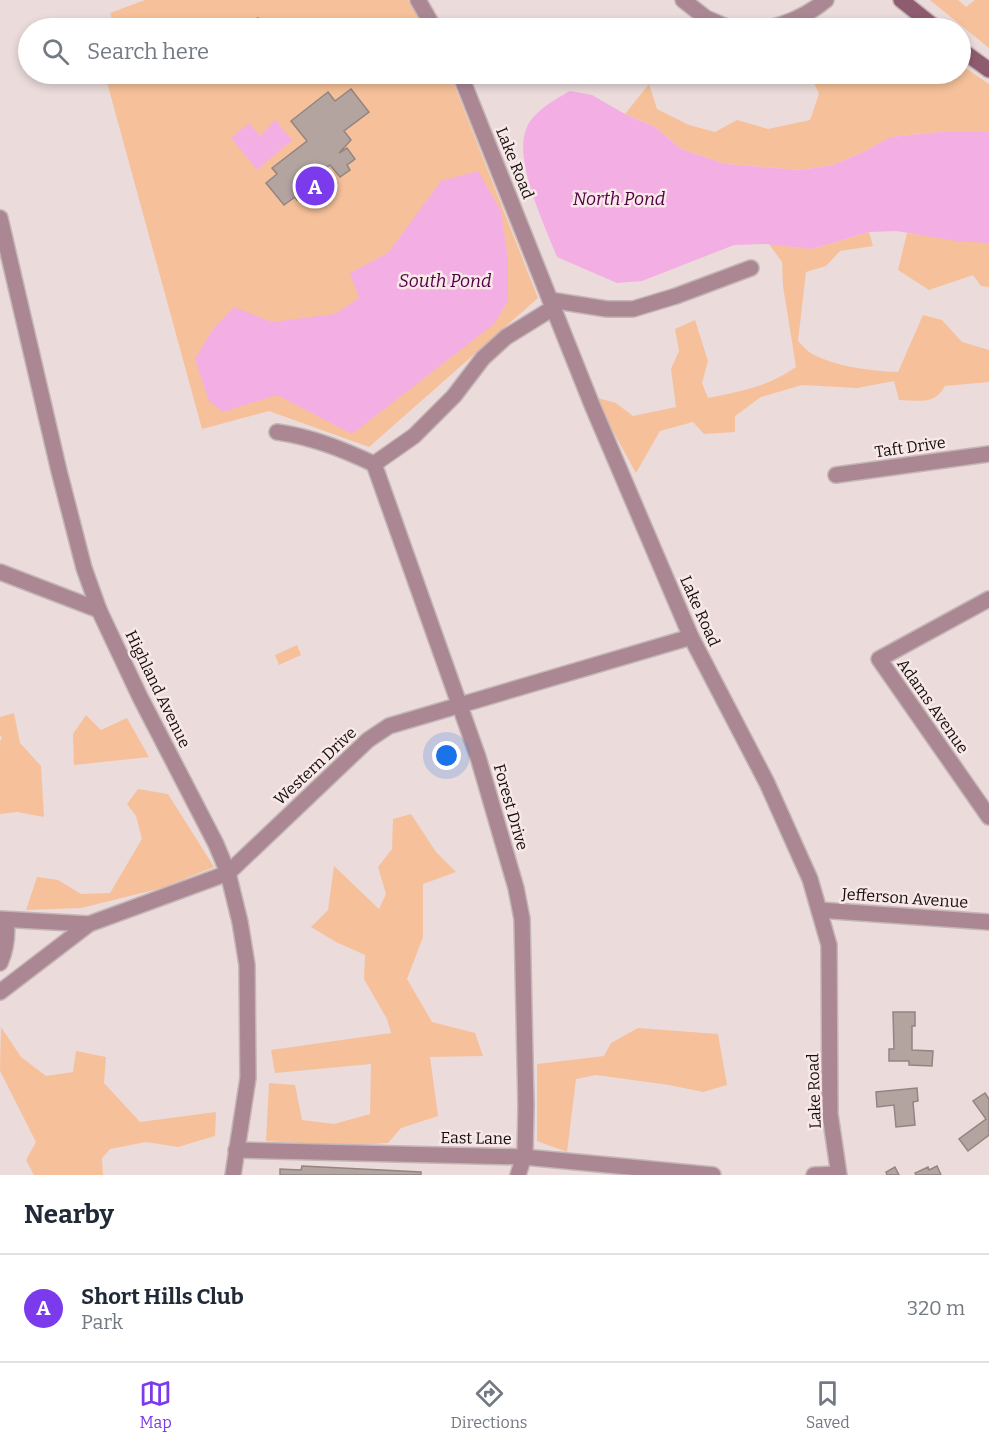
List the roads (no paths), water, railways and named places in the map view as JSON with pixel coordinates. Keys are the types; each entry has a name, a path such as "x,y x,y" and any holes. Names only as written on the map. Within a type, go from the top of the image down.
{"street":[{"path":"418,0 428,18"},
{"path":"683,0 706,18"},
{"path":"798,18 811,12 826,0"},
{"path":"901,0 924,18"},
{"path":"971,57 989,70"},
{"name":"Lake Road","path":"464,84 592,405 691,637 767,783 810,879 829,945 830,1114 838,1174"},
{"name":"Highland Avenue","path":"0,219 78,552 99,610 140,697 216,844 228,873 240,922 247,965 248,1078 233,1175"},
{"path":"277,432 324,442 374,464 414,436 454,396 483,358 506,337 552,304 633,309 676,297 751,268"},
{"name":"Taft Drive","path":"836,475 989,454"},
{"name":"Forest Drive","path":"374,464 478,757 516,888 522,919 526,1107 524,1157 518,1175"},
{"path":"0,572 99,610"},
{"name":"Adams Avenue","path":"989,598 879,659 989,818"},
{"name":"Western Drive","path":"0,992 89,924 228,873 368,740 389,726 691,637"},
{"name":"Jefferson Avenue","path":"819,910 989,922"},
{"path":"0,963 4,954 7,931 3,920 89,924"},
{"name":"East Lane","path":"236,1150 524,1157 714,1175"},
{"path":"813,1175 838,1174"}],"water":[{"name":"North Pond","path":"570,91 592,95 625,114 655,127 681,149 725,164 801,170 833,165 891,137 941,132 989,132 989,243 957,241 896,231 869,232 812,249 766,244 734,245 642,281 617,283 557,257 538,210 527,174 523,140 530,121 552,102"},
{"path":"275,120 292,140 257,170 231,138 249,123 260,136"},
{"name":"South Pond","path":"478,171 501,211 508,260 508,301 494,324 352,434 277,395 223,412 209,401 195,359 213,329 234,307 272,322 335,314 359,298 350,273 388,253 441,181"}],"place":[{"name":"Short Hills Club","path":"315,186"}]}
